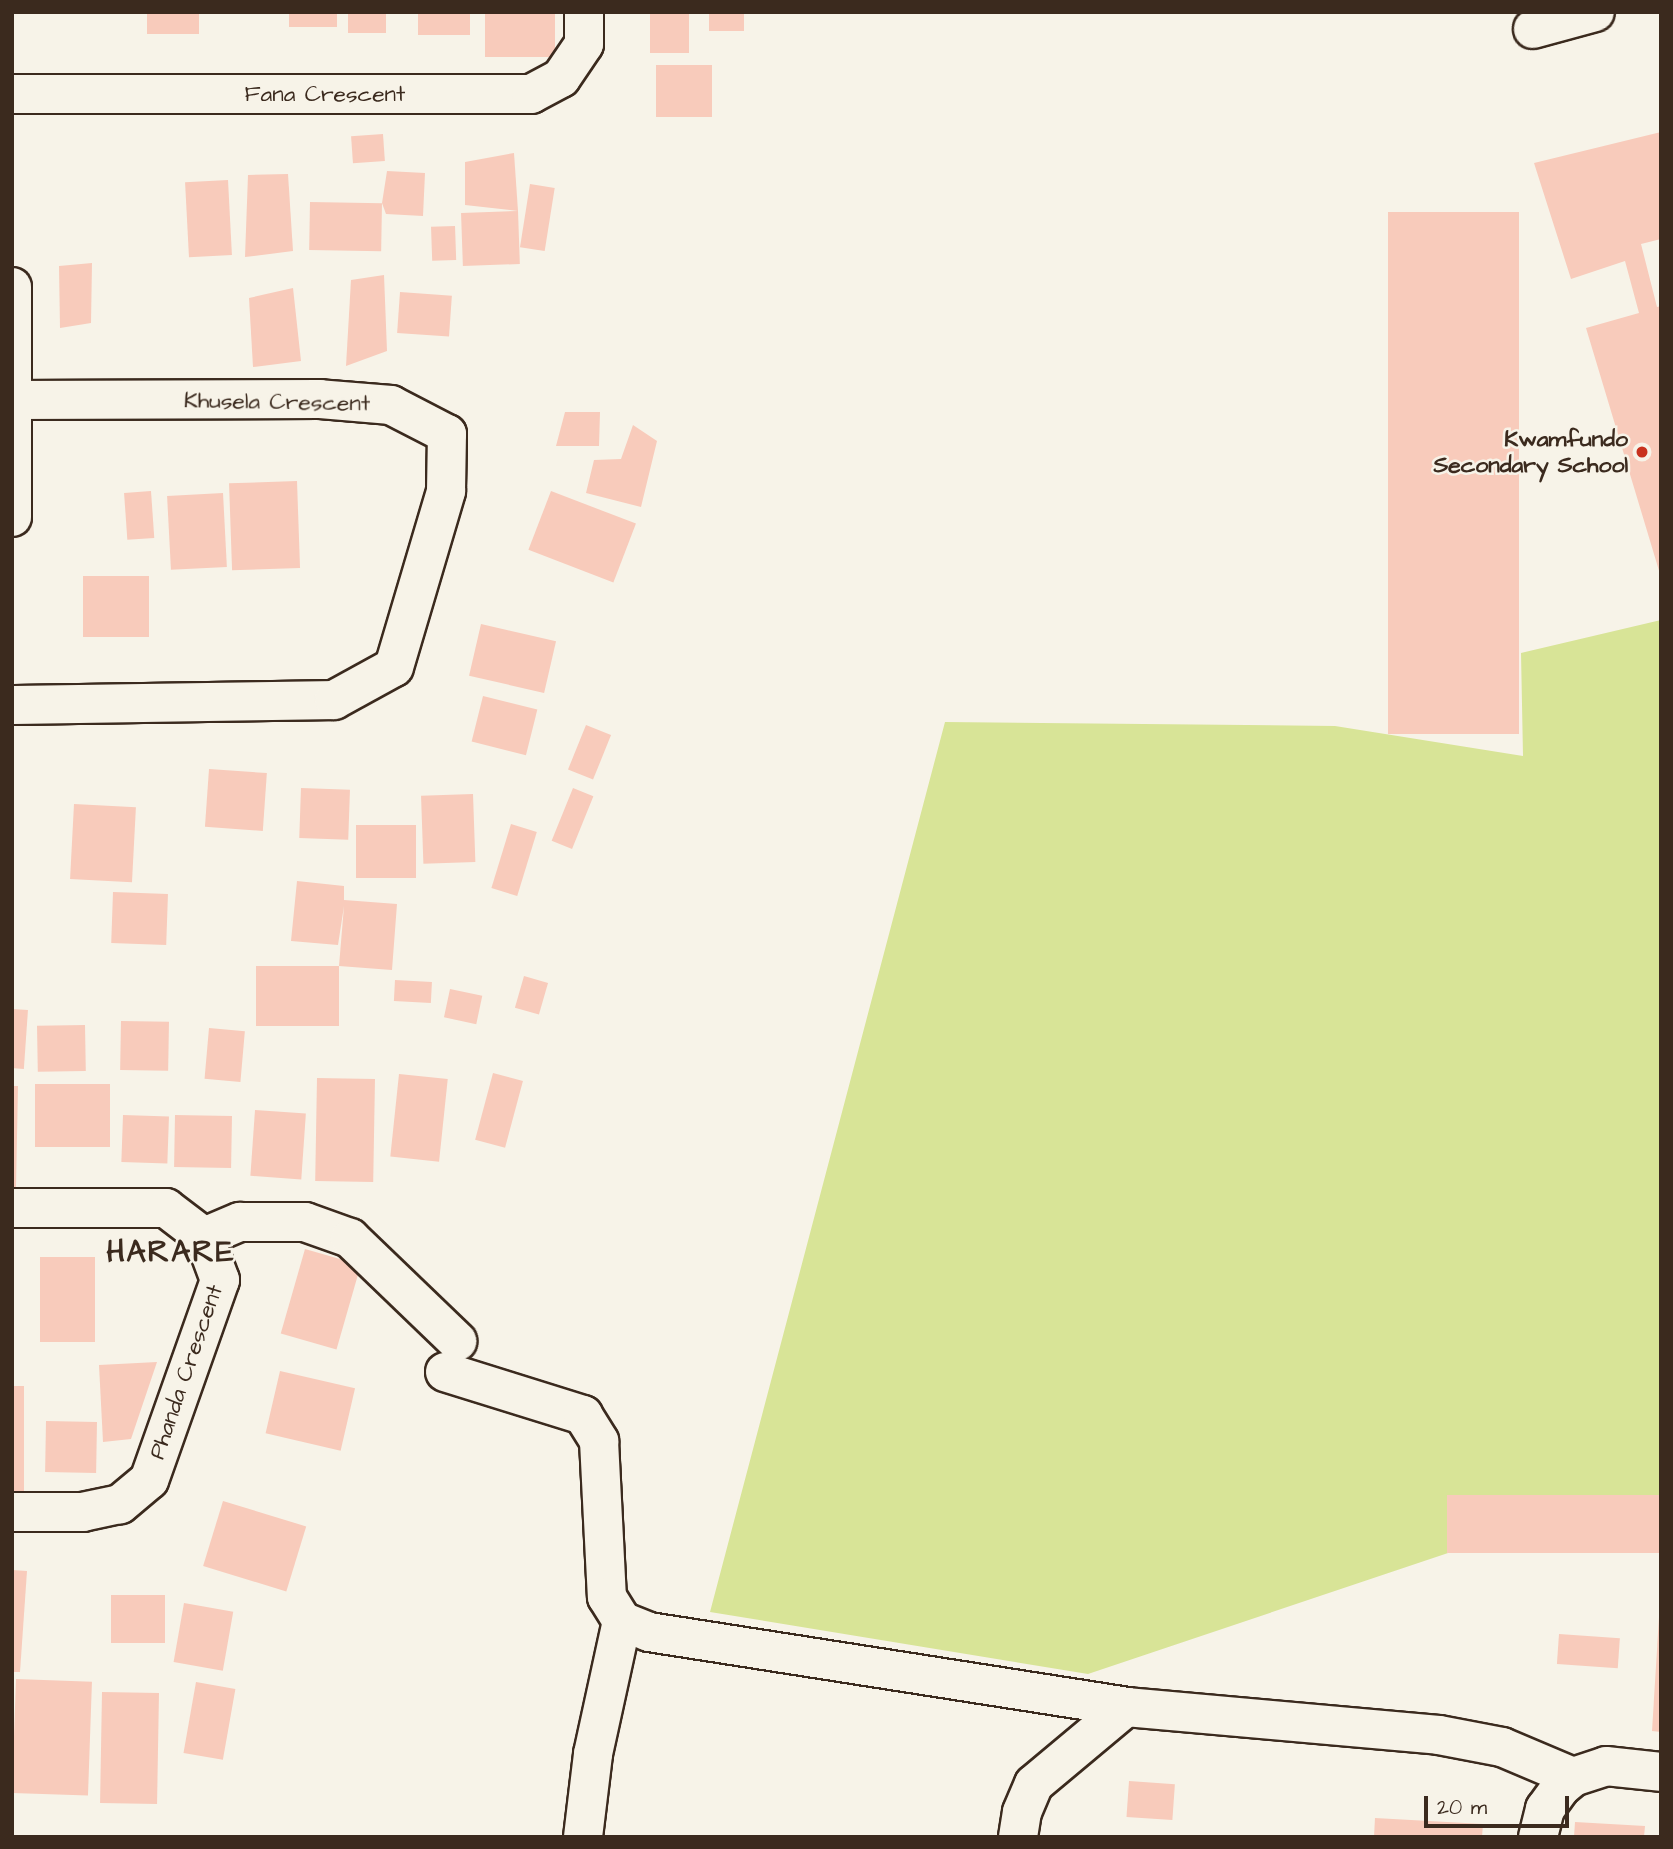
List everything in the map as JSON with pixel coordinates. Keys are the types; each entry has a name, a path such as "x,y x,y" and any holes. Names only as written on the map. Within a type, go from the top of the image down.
{"street":[{"name":"Fana Crescent","path":"12,94 531,94 561,78 584,44 584,12"},
{"path":"1533,29 1595,12"},
{"path":"12,287 15,400 12,517"},
{"name":"Khusela Crescent","path":"12,705 334,700 394,667 446,491 447,434 391,405 320,399 15,400"},
{"path":"12,1208 166,1208 204,1237 240,1222 304,1222 350,1238 451,1356 583,1415 599,1441 607,1597 622,1621 649,1632 1126,1707 1439,1735 1502,1747 1573,1777"},
{"name":"Phanda Crescent","path":"12,1512 83,1512 120,1504 149,1480 220,1280 204,1237"},
{"path":"583,1837 593,1754 622,1621"},
{"path":"1018,1837 1022,1812 1034,1784 1126,1707"},
{"path":"1538,1837 1545,1809 1560,1788 1573,1777 1606,1766 1661,1772"}],"green space":[{"path":"1661,620 1661,1495 1454,1551 1088,1674 710,1612 945,722 1335,726 1523,756 1521,653"}],"building":[{"path":"147,12 199,12 199,34 147,34"},
{"path":"289,12 337,12 337,27 289,27"},
{"path":"348,12 386,12 386,33 348,33"},
{"path":"418,12 470,12 470,35 418,35"},
{"path":"485,12 555,12 555,57 485,57"},
{"path":"650,12 689,12 689,53 650,53"},
{"path":"709,12 744,12 744,31 709,31"},
{"path":"656,65 712,65 712,117 656,117"},
{"name":"Kwamfundo Secondary School","path":"1661,132 1661,239 1641,244 1657,307 1661,306 1660,574 1586,328 1639,313 1625,261 1571,279 1534,163"},
{"path":"383,134 385,161 353,163 351,136"},
{"path":"514,153 518,211 465,205 465,162"},
{"path":"387,171 425,173 423,216 386,214 382,203"},
{"path":"288,174 293,251 245,257 248,175"},
{"path":"228,180 232,255 189,257 185,182"},
{"path":"530,184 555,188 545,251 520,247"},
{"path":"310,202 382,203 381,251 309,250"},
{"path":"518,211 520,264 463,266 461,213"},
{"path":"1388,212 1519,212 1519,734 1388,734"},
{"path":"455,226 456,260 432,261 431,227"},
{"path":"92,263 91,323 60,328 59,266"},
{"path":"384,275 387,351 346,366 351,280"},
{"path":"293,288 301,361 253,367 249,298"},
{"path":"400,292 452,296 449,337 397,333"},
{"path":"565,412 600,412 599,446 556,446"},
{"path":"633,425 657,441 641,507 586,493 594,460 621,459"},
{"path":"297,481 300,568 232,570 229,483"},
{"path":"151,491 154,538 127,540 124,493"},
{"path":"551,491 636,524 613,582 528,550"},
{"path":"223,493 227,567 171,570 167,496"},
{"path":"83,576 149,576 149,637 83,637"},
{"path":"481,624 556,641 544,693 469,676"},
{"path":"483,696 537,710 526,755 472,742"},
{"path":"586,725 611,735 593,780 568,770"},
{"path":"209,769 267,773 263,831 205,827"},
{"path":"301,788 350,790 348,840 299,838"},
{"path":"573,788 593,796 572,849 552,841"},
{"path":"473,794 475,862 423,864 421,796"},
{"path":"74,804 136,807 132,882 70,879"},
{"path":"511,824 537,832 517,896 491,888"},
{"path":"356,825 416,825 416,878 356,878"},
{"path":"297,881 344,886 344,900 397,904 392,970 339,966 344,906 338,945 291,941"},
{"path":"113,892 168,894 166,945 111,943"},
{"path":"256,966 339,966 339,1026 256,1026"},
{"path":"524,976 548,983 539,1015 515,1008"},
{"path":"395,980 432,982 431,1003 394,1001"},
{"path":"450,989 482,996 476,1024 444,1017"},
{"path":"12,1009 28,1010 24,1069 12,1068"},
{"path":"121,1021 169,1022 168,1071 120,1070"},
{"path":"85,1025 86,1071 38,1072 37,1026"},
{"path":"209,1028 245,1031 240,1082 205,1079"},
{"path":"493,1073 523,1081 505,1148 475,1140"},
{"path":"399,1074 448,1079 439,1162 390,1157"},
{"path":"317,1078 375,1079 373,1182 315,1181"},
{"path":"35,1084 110,1084 110,1147 35,1147"},
{"path":"12,1086 18,1086 16,1187 12,1187"},
{"path":"255,1110 306,1114 301,1179 250,1176"},
{"path":"123,1115 169,1117 167,1164 121,1162"},
{"path":"175,1115 232,1116 231,1168 174,1167"},
{"path":"305,1249 361,1265 336,1350 281,1334"},
{"path":"40,1257 95,1257 95,1342 40,1342"},
{"path":"157,1362 131,1439 103,1442 99,1365"},
{"path":"280,1371 355,1388 341,1451 266,1433"},
{"path":"12,1386 24,1386 24,1491 12,1491"},
{"path":"46,1421 97,1422 96,1473 45,1472"},
{"path":"1447,1495 1661,1495 1661,1553 1447,1553"},
{"path":"223,1501 306,1526 286,1591 203,1566"},
{"path":"12,1570 27,1571 20,1672 12,1672"},
{"path":"111,1595 165,1595 165,1643 111,1643"},
{"path":"184,1603 233,1612 223,1671 174,1662"},
{"path":"1661,1617 1661,1732 1652,1731"},
{"path":"1559,1634 1620,1638 1618,1668 1557,1664"},
{"path":"16,1679 92,1682 88,1796 12,1793"},
{"path":"196,1682 235,1689 223,1760 183,1753"},
{"path":"102,1692 159,1693 157,1804 100,1803"},
{"path":"1129,1781 1175,1784 1172,1820 1126,1817"},
{"path":"1375,1818 1483,1824 1482,1837 1374,1837"},
{"path":"1575,1822 1645,1826 1644,1837 1574,1837"}],"place":[{"name":"Kwamfundo Secondary School","path":"1642,452"}],"district":[{"name":"HARARE","path":"171,1252"}]}
